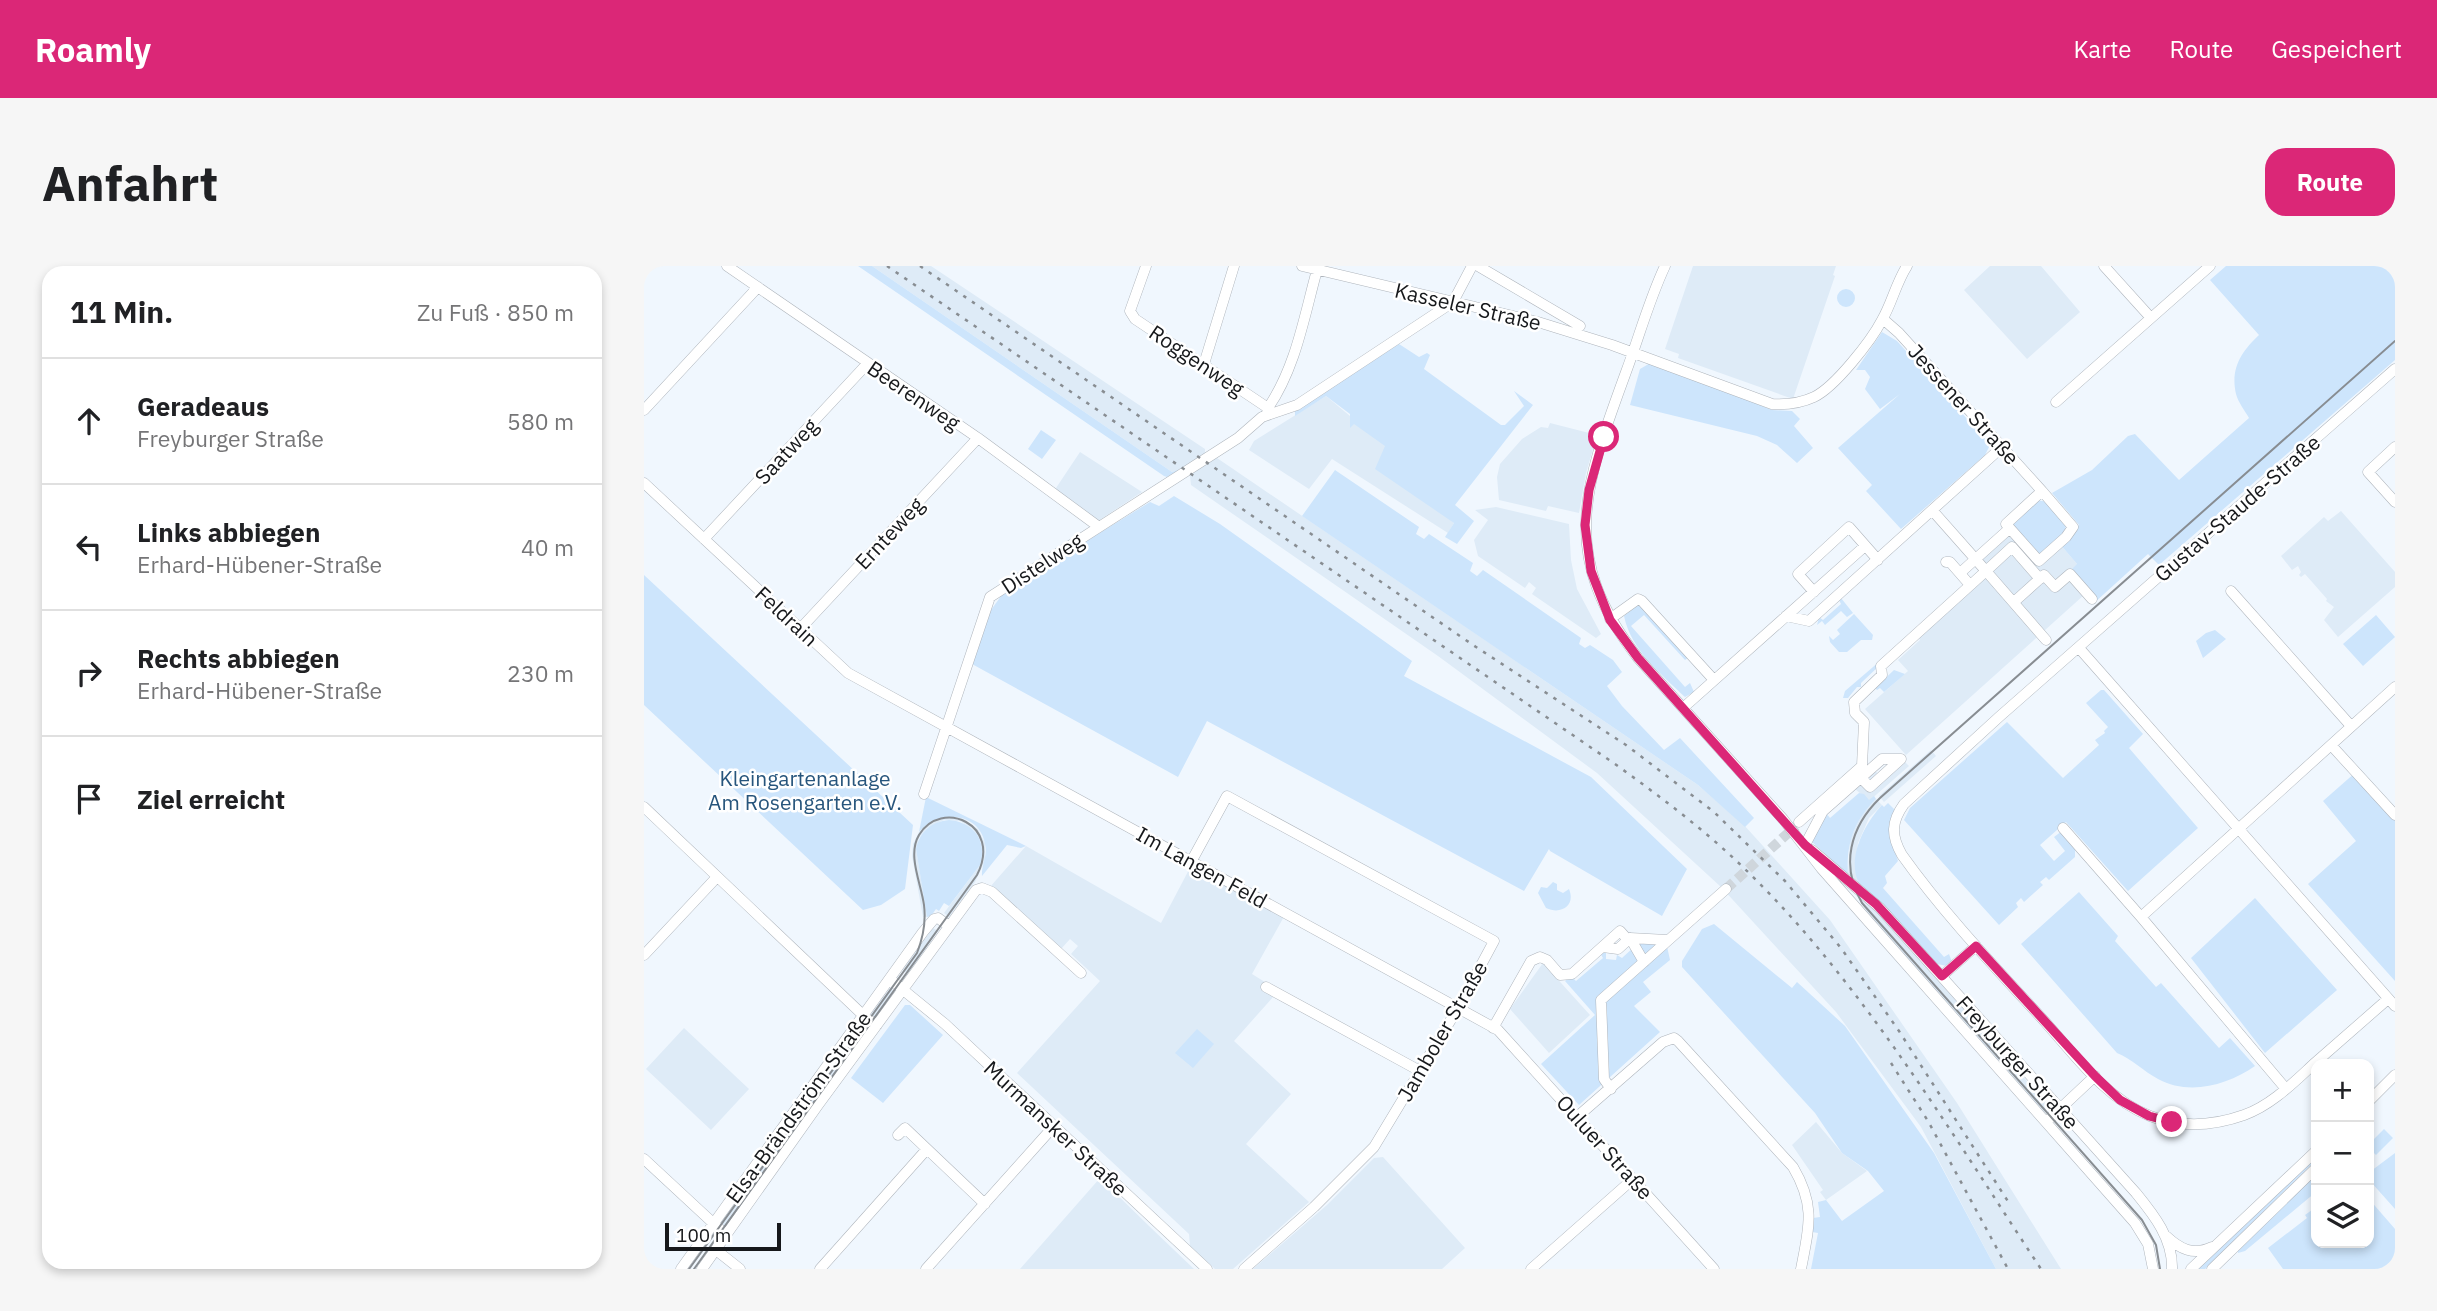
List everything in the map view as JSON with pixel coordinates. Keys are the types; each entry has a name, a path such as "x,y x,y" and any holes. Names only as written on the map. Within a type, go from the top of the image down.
{"street":[{"name":"Beerenweg","path":"727,266 978,438 1100,527"},
{"name":"Roggenweg","path":"1146,266 1130,311 1135,319 1204,364 1267,411"},
{"path":"1204,364 1234,266"},
{"name":"Kasseler Straße","path":"1301,266 1538,322 1633,353 1772,404 1791,405 1817,396 1859,354 1883,319 1899,278 1907,266"},
{"path":"1267,411 1297,405 1453,302 1472,266"},
{"path":"1478,266 1580,326"},
{"name":"Freyburger Straße","path":"1665,266 1600,448 1586,512 1586,542 1591,571 1610,620 1638,658 1805,845 1821,868 2142,1233 2150,1251 2153,1269"},
{"path":"2104,266 2151,318"},
{"path":"2056,402 2210,266"},
{"path":"1267,411 1295,354 1317,270"},
{"path":"644,410 758,287"},
{"name":"Jessener Straße","path":"1883,319 1899,333 2073,527 2066,537 2039,561 2009,529"},
{"name":"Saatweg","path":"704,539 867,363"},
{"name":"Gustav-Staude-Straße","path":"2392,1003 2286,1089 2266,1104 2246,1114 2225,1121 2189,1125 2149,1116 2120,1100 2095,1076 1976,946 1902,855 1894,842 1892,827 1904,804 2395,369"},
{"name":"Distelweg","path":"924,794 990,597 1238,438 1267,411"},
{"name":"Ernteweg","path":"800,629 978,438"},
{"path":"1786,616 1809,621 2002,447"},
{"path":"2395,447 2368,472 2395,502"},
{"name":"Feldrain","path":"644,483 848,673 946,727"},
{"path":"1963,568 2009,529 2006,524 2042,491"},
{"path":"1932,510 2046,640"},
{"path":"1814,592 1798,574 1849,527 1878,560"},
{"path":"1683,708 1865,546"},
{"path":"1805,845 1823,811 1851,786 1862,766 1864,722 1855,713 1854,702 1882,675 1881,666 2012,547 2040,579"},
{"path":"1946,562 1963,568 1974,582"},
{"path":"2014,602 2044,575 2055,587 2070,574 2092,599"},
{"path":"2231,591 2351,726"},
{"path":"1610,620 1638,599 1642,601 1714,680"},
{"path":"2079,648 2392,1003"},
{"path":"2141,917 2395,687"},
{"name":"Im Langen Feld","path":"946,727 1458,1008"},
{"path":"2331,745 2395,815"},
{"path":"1799,822 1813,807 1858,775"},
{"name":"Jamboler Straße","path":"1191,862 1227,796 1494,941 1458,1008 1374,1147 1314,1207 1244,1269"},
{"path":"644,807 877,1026"},
{"path":"2063,828 2286,1089"},
{"name":"Freyburger Straße","path":"1805,845 1876,904 2136,1193 2166,1236 2172,1269"},
{"path":"644,955 717,877"},
{"name":"Elsa-Brändström-Straße","path":"702,1269 976,890 985,888 1081,973"},
{"path":"1611,1089 1604,1079 1601,1000 1726,888"},
{"name":"Elsa-Brändström-Straße","path":"681,1269 934,919 938,918 949,926"},
{"path":"1644,962 1630,939 1667,940"},
{"path":"1942,976 1976,946"},
{"path":"1493,1028 1531,961 1544,958 1560,975 1567,975 1572,974 1603,947"},
{"path":"891,979 904,989"},
{"path":"1266,987 1420,1071"},
{"name":"Murmansker Straße","path":"904,989 1207,1269"},
{"name":"Ouluer Straße","path":"1458,1008 1493,1028 1509,1041 1714,1269"},
{"path":"1577,1117 1663,1042 1674,1038 1793,1167 1803,1185 1809,1202 1809,1220 1801,1269"},
{"path":"2374,1096 2395,1075"},
{"path":"2046,1122 2095,1076"},
{"path":"2374,1101 2383,1087"},
{"path":"926,1269 1054,1126"},
{"path":"898,1135 905,1128 985,1204"},
{"path":"820,1269 927,1149"},
{"path":"2191,1269 2311,1156"},
{"path":"644,1159 726,1235"},
{"path":"2212,1269 2311,1173"},
{"path":"1531,1269 1633,1179"},
{"path":"2166,1236 2176,1245 2190,1251 2205,1250 2218,1243"},
{"path":"716,1250 740,1269"}],"shaded area":[{"path":"872,266 931,266 1205,449 1205,454 1213,460 1217,458 1698,785 1744,825 1830,920 1957,1103 2061,1269 1996,1269 1921,1127 1836,1012 1721,887 1597,773 1438,656 1191,485 1190,476 1180,469 1172,472"},
{"path":"1693,266 1836,266 1835,276 1793,399 1678,358 1679,354 1665,349"},
{"path":"1990,266 2041,266 2080,312 2027,359 1964,290"},
{"path":"1326,396 1386,446 1454,523 1448,533 1332,459 1309,489 1249,450 1254,441"},
{"path":"1550,423 1597,435 1586,473 1579,513 1548,506 1546,511 1499,500 1497,477 1500,464 1522,439 1541,427 1548,428"},
{"path":"1080,452 1142,492 1098,521 1054,491"},
{"path":"1496,507 1569,524 1571,560 1577,589 1601,634 1596,638 1532,594 1536,588 1529,582 1525,588 1478,556 1474,540 1488,520 1475,510"},
{"path":"2341,511 2395,572 2395,587 2338,637 2324,620 2334,607 2305,574 2301,577 2299,575 2301,572 2298,566 2292,570 2281,556 2324,517 2328,521"},
{"path":"2009,529 2039,561 2059,543 2077,564 2084,595 1906,755 1865,709 1908,671 1898,660 1986,571 1975,559"},
{"path":"1931,750 1936,756 1884,802 1879,796"},
{"path":"1904,761 1909,766 1869,801 1854,788 1874,770 1884,779"},
{"path":"1876,799 1882,805 1869,818 1858,843 1856,862 1860,885 1848,875 1850,839 1861,816"},
{"path":"947,816 964,819 978,829 985,843 985,861 975,882 949,917 944,913 980,865 981,841 973,829 960,821 944,820 927,828 919,838 916,849 927,917 923,917 912,856 913,844 919,832 929,822"},
{"path":"1026,846 1161,923 1193,862 1286,913 1252,974 1268,984 1264,991 1273,997 1234,1041 1291,1094 1246,1144 1309,1202 1233,1269 1215,1269 1190,1246 1189,1234 1017,1073 1100,981 1071,954 1078,946 1070,939 1061,949 990,887"},
{"path":"1851,885 2050,1107 2044,1112 1869,915"},
{"path":"933,928 938,931 908,974 903,970"},
{"path":"1543,963 1590,1015 1549,1053 1510,1009"},
{"path":"890,988 895,992 876,1018 871,1014"},
{"path":"863,1024 869,1028 844,1064 838,1060"},
{"path":"684,1028 749,1089 711,1130 646,1069"},
{"path":"837,1061 842,1065 726,1227 720,1222"},
{"path":"1816,1122 1842,1153 1867,1171 1826,1200 1820,1192 1823,1190 1792,1145"},
{"path":"1383,1157 1465,1248 1442,1269 1253,1269 1327,1205 1374,1158"},
{"path":"1100,1178 1149,1226 1194,1269 1020,1269"}],"green space":[{"path":"858,266 872,266 1172,472 1180,469 1167,477 1164,476"},
{"path":"2226,266 2395,266 2395,360 2159,565 2148,554 2093,604 2066,575 2077,564 2059,543 2079,525 2052,493 2092,470 2128,436 2135,434 2179,480 2249,418 2237,397 2235,376 2236,368 2247,347 2259,335 2210,280"},
{"path":"1846,289 1852,292 1855,298 1852,304 1846,307 1840,304 1837,298 1840,292"},
{"path":"1882,332 1897,341 1986,440 1989,447 1985,455 1901,529 1866,491 1872,485 1838,448 1900,394 1880,409 1865,389 1870,377 1865,370 1856,370"},
{"path":"1399,344 1419,357 1427,353 1430,355 1424,369 1501,425 1505,425 1524,406 1514,391 1533,405 1455,505 1474,521 1457,544 1445,537 1454,523 1375,469 1385,446 1354,424 1350,428 1350,414 1326,396 1295,416 1295,410"},
{"path":"1652,362 1772,410 1792,411 1800,419 1794,426 1813,448 1797,463 1777,445 1757,436 1630,405 1640,369"},
{"path":"1041,430 1056,440 1042,459 1028,449"},
{"path":"1335,470 1419,527 1416,534 1424,539 1429,534 1473,563 1470,571 1477,576 1483,570 1581,638 1579,644 1585,648 1590,645 1613,660 1622,672 1607,686 1622,706 1664,750 1680,738 1754,818 1745,827 1698,785 1302,516"},
{"path":"1174,496 1220,524 1412,661 1404,676 1591,777 1687,869 1662,916 1549,849 1524,891 1207,721 1178,777 972,664 991,610 1004,592 1150,502 1159,506"},
{"path":"2035,500 2049,502 2066,526 2064,534 2042,554 2037,554 2013,525"},
{"name":"Kleingartenanlage Am Rosengarten e.V.","path":"644,575 913,825 905,889 881,905 863,910 644,705"},
{"path":"1841,598 1853,613 1847,617 1841,611 1825,625 1822,621 1817,625 1819,617 1823,620 1841,604"},
{"path":"1638,605 1689,657 1685,660 1644,615 1631,626 1685,687 1690,683 1694,692 1685,697 1640,651 1624,616"},
{"path":"1854,614 1873,635 1872,640 1861,640 1847,652 1839,652 1830,642 1829,636 1833,640 1840,634 1837,630"},
{"path":"2376,615 2395,637 2363,666 2343,644"},
{"path":"2215,630 2226,639 2203,658 2196,641"},
{"path":"1880,661 1879,666 1861,683 1861,687 1857,687 1848,698 1843,698 1845,691"},
{"path":"1894,670 1905,674 1884,692 1880,688 1877,690 1875,688"},
{"path":"2104,690 2143,734 2129,748 2198,828 2128,891 2066,822 2040,845 2054,861 2065,851 2054,837 2062,831 2075,849 2075,857 2049,880 2046,877 2040,882 2043,885 2024,902 2021,898 2016,903 2018,907 1999,925 1904,820 1910,808 2007,722 2063,778 2099,745 2095,740 2105,733 2108,727 2086,703"},
{"path":"2356,772 2395,819 2395,981 2308,884 2356,841 2323,801"},
{"path":"1859,793 1869,800 1874,796 1876,799 1853,833 1848,853 1848,875 1811,841 1826,813 1830,818"},
{"path":"926,797 1026,846 1021,848 1007,845 982,876 986,848 975,825 957,817 947,817 936,820 919,832"},
{"path":"1888,803 1895,810 1889,831 1898,861 1885,876 1887,883 1883,888 1944,957 1949,954 1952,962 1947,966 1937,964 1899,922 1863,889 1856,875 1859,842 1869,822 1882,805 1884,807"},
{"path":"949,820 965,824 976,834 982,848 980,865 949,906 944,903 939,911 936,909 927,917 916,849 927,828"},
{"path":"1553,882 1557,884 1557,890 1563,893 1569,889 1571,895 1569,904 1562,910 1546,908 1538,893 1541,887 1547,888"},
{"path":"2079,892 2118,936 2115,941 2156,987 2161,983 2219,1048 2230,1038 2255,1066 2221,1083 2182,1087 2158,1079 2117,1053 2021,944"},
{"path":"2255,898 2337,990 2265,1053 2191,958"},
{"path":"1714,924 1792,988 1797,982 1845,1026 1934,1153 1996,1269 1811,1269 1818,1233 1812,1232 1813,1218 1820,1217 1818,1202 1826,1200 1842,1221 1884,1191 1868,1171 1842,1153 1815,1113 1682,967 1682,961 1702,929"},
{"path":"1666,942 1670,960 1643,982 1651,992 1634,1006 1660,1032 1579,1105 1541,1064 1595,1015 1565,981 1571,976 1576,981 1603,958 1600,953 1606,953 1606,959 1616,960 1617,955 1622,958 1634,947 1631,943"},
{"path":"905,1005 910,1005 943,1035 883,1103 851,1078"},
{"path":"1197,1029 1214,1044 1193,1068 1175,1053"},
{"path":"2384,1129 2393,1138 2376,1155 2374,1139"},
{"path":"2395,1153 2395,1209 2374,1185 2374,1169"},
{"path":"2311,1160 2311,1165 2205,1269 2196,1269"},
{"path":"2311,1178 2311,1196 2245,1251 2238,1253"},
{"path":"2374,1205 2395,1229 2395,1269 2283,1269 2268,1248 2307,1218 2305,1215 2311,1211 2311,1248 2374,1248"}],"tunnel":[{"path":"1726,889 1796,826"}],"tram line":[{"path":"2160,1269 2156,1245 2142,1220 1862,903 1851,875 1850,861 1855,834 1861,821 1880,798 2395,341"},
{"path":"689,1269 917,953 925,917 914,851 919,835 929,824 941,818 966,822 976,830 982,842 983,857 977,875 694,1269"}],"railway":[{"path":"887,266 1615,764 1719,845 1793,919 1870,1014 1941,1115 2041,1269"},
{"path":"920,266 1476,647 1626,745 1714,812 1785,881 1841,948 1899,1031 2009,1203"},
{"path":"1891,1063 1928,1121 2008,1269"}],"route":[{"path":"1604,437 1589,490 1585,525 1587,557 1596,588 1610,620 1638,658 1805,845 1876,904 1942,976 1976,946 2120,1100 2149,1116 2172,1122"}]}
